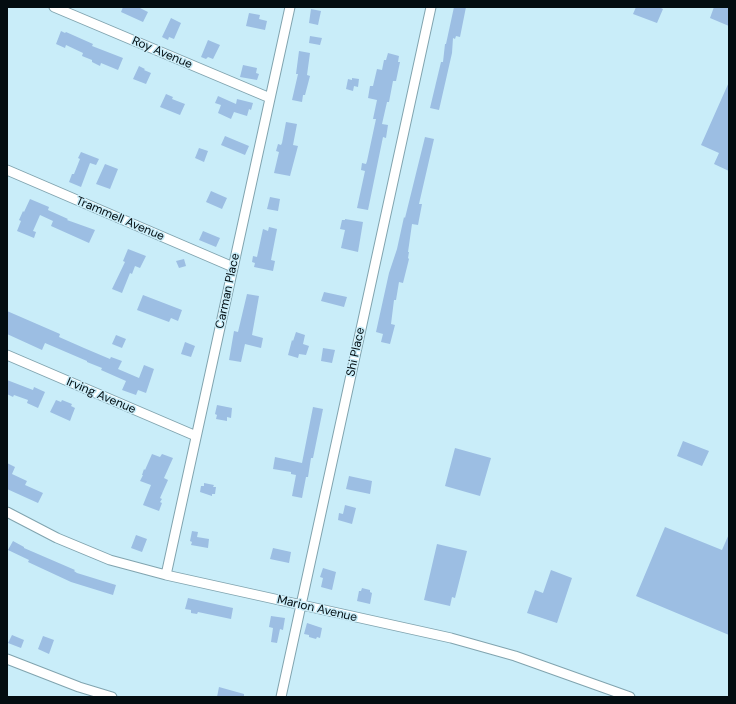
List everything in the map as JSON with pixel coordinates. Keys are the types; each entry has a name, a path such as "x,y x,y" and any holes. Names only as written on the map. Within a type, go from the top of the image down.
{"street":[{"name":"Roy Avenue","path":"54,7 270,98"},
{"name":"Carman Place","path":"166,575 290,7"},
{"name":"Shi Place","path":"281,697 432,7"},
{"name":"Trammell Avenue","path":"7,170 233,267"},
{"name":"Irving Avenue","path":"7,355 196,436"},
{"name":"Marion Avenue","path":"7,512 57,538 110,560 166,575 301,604 490,648 630,697"},
{"path":"7,659 79,687 112,697"}],"building":[{"path":"123,7 138,7 148,12 143,22 121,12"},
{"path":"454,7 466,7 460,37 456,36 455,39 453,38 452,53 439,110 430,108 441,62 443,62 445,44"},
{"path":"636,7 659,7 663,9 657,23 633,14"},
{"path":"714,7 729,7 729,26 710,18"},
{"path":"311,9 321,11 318,25 309,23"},
{"path":"249,13 260,15 259,19 267,21 265,30 246,26"},
{"path":"171,18 181,23 174,39 169,37 168,40 162,37"},
{"path":"61,31 93,44 92,46 123,58 118,70 101,63 100,66 92,62 92,60 82,56 83,53 66,45 65,48 56,44"},
{"path":"310,36 322,38 320,45 309,43"},
{"path":"208,40 220,45 213,59 201,57"},
{"path":"299,51 310,53 307,75 310,76 302,102 292,100 298,74 296,74"},
{"path":"388,53 399,56 398,62 400,62 396,81 393,81 389,102 387,102 382,124 388,125 386,138 383,137 368,210 357,208 365,171 361,170 362,163 366,164 367,161 376,119 373,119 377,100 368,98 370,86 373,86 377,69 382,70 384,60 386,60"},
{"path":"243,65 257,68 256,73 259,74 257,80 240,77"},
{"path":"139,66 151,73 146,84 133,79"},
{"path":"352,78 359,79 358,87 354,86 353,91 346,89 348,79 352,80"},
{"path":"729,82 729,171 714,164 719,153 701,145"},
{"path":"166,94 173,97 172,99 185,104 180,115 160,107"},
{"path":"218,96 236,104 237,99 253,103 251,110 249,109 247,116 234,112 231,119 218,113 221,105 215,103"},
{"path":"286,122 297,124 293,145 298,146 290,176 274,173 279,152 276,151 278,144 281,145 282,143"},
{"path":"225,136 249,146 245,155 221,145"},
{"path":"425,137 434,139 419,204 422,204 418,225 412,224 408,252 409,259 403,283 399,282 396,300 394,300 391,324 395,325 390,344 381,342 383,334 376,332 389,273 397,249"},
{"path":"199,148 208,151 204,162 195,158"},
{"path":"81,152 99,159 96,165 90,163 81,187 69,182 80,159 78,158"},
{"path":"105,164 118,169 110,189 96,184"},
{"path":"211,191 227,198 222,209 206,202"},
{"path":"270,197 280,199 278,211 267,209"},
{"path":"30,199 49,207 48,210 68,219 67,220 95,230 89,243 51,226 53,221 40,215 33,231 36,232 34,238 17,231 21,221 19,220"},
{"path":"345,219 363,222 358,252 341,248 345,230 340,229 342,220"},
{"path":"269,227 277,229 271,260 275,261 273,271 254,267 255,263 252,262 253,256 257,257 263,229 268,231"},
{"path":"203,231 220,238 216,247 199,240"},
{"path":"128,249 146,256 140,268 135,266 132,274 130,273 122,293 112,289 125,262 123,261"},
{"path":"184,259 186,266 179,268 176,261"},
{"path":"324,292 347,297 344,307 321,301"},
{"path":"247,294 259,296 252,335 263,338 261,348 245,344 241,362 229,360 234,331 238,332"},
{"path":"143,295 182,310 178,321 171,318 169,322 137,310"},
{"path":"7,311 60,334 59,337 84,348 110,359 111,357 122,361 118,369 139,378 144,365 154,369 146,393 138,390 136,395 122,390 126,381 101,370 102,368 45,343 42,350 7,334"},
{"path":"296,332 305,335 303,344 309,346 306,355 299,354 298,358 288,355"},
{"path":"116,335 126,339 122,348 112,344"},
{"path":"185,342 195,346 191,357 181,354"},
{"path":"323,348 335,350 332,363 321,361"},
{"path":"7,380 33,390 34,387 45,392 38,408 27,403 28,400 14,395 13,397 7,394"},
{"path":"56,400 61,402 62,400 72,404 71,406 75,408 70,421 50,412"},
{"path":"217,405 232,408 231,418 227,417 227,421 216,419 217,415 215,414"},
{"path":"313,407 323,409 313,458 311,458 308,477 306,477 302,498 292,496 296,475 291,474 291,472 273,469 275,457 302,463"},
{"path":"683,441 709,451 702,466 677,456"},
{"path":"455,448 491,458 480,496 445,486"},
{"path":"152,454 160,457 162,454 173,458 164,478 168,480 160,498 162,499 160,502 162,503 159,511 143,505 151,485 140,481 144,469 145,470"},
{"path":"7,463 15,467 12,474 27,481 25,485 43,493 38,503 7,489"},
{"path":"349,476 372,481 370,494 346,489"},
{"path":"204,483 214,485 213,487 216,487 215,494 212,494 212,496 200,492 201,486 204,486"},
{"path":"345,505 356,508 352,524 338,520 339,513 343,514"},
{"path":"665,527 722,550 729,534 729,635 636,596"},
{"path":"192,531 198,532 197,537 209,539 208,548 191,545 192,542 190,541"},
{"path":"136,535 147,539 142,552 131,548"},
{"path":"13,541 24,548 75,570 74,571 77,573 116,585 113,595 71,582 28,562 29,560 8,550"},
{"path":"437,544 467,551 455,598 452,597 450,606 424,600"},
{"path":"273,548 291,552 289,563 270,559"},
{"path":"323,568 336,572 332,590 321,587 323,578 320,577"},
{"path":"551,570 572,578 557,623 527,613 535,590 543,593"},
{"path":"362,588 370,590 372,593 370,604 357,601 359,591 361,591"},
{"path":"188,598 233,608 231,619 198,612 197,614 191,613 191,610 185,609"},
{"path":"271,616 285,618 283,630 280,629 277,643 271,642 273,628 269,627"},
{"path":"307,623 322,628 320,638 317,637 316,639 304,634"},
{"path":"12,635 24,640 21,648 8,643"},
{"path":"43,636 54,640 49,654 38,649"},
{"path":"219,687 244,694 244,697 217,697"}]}
